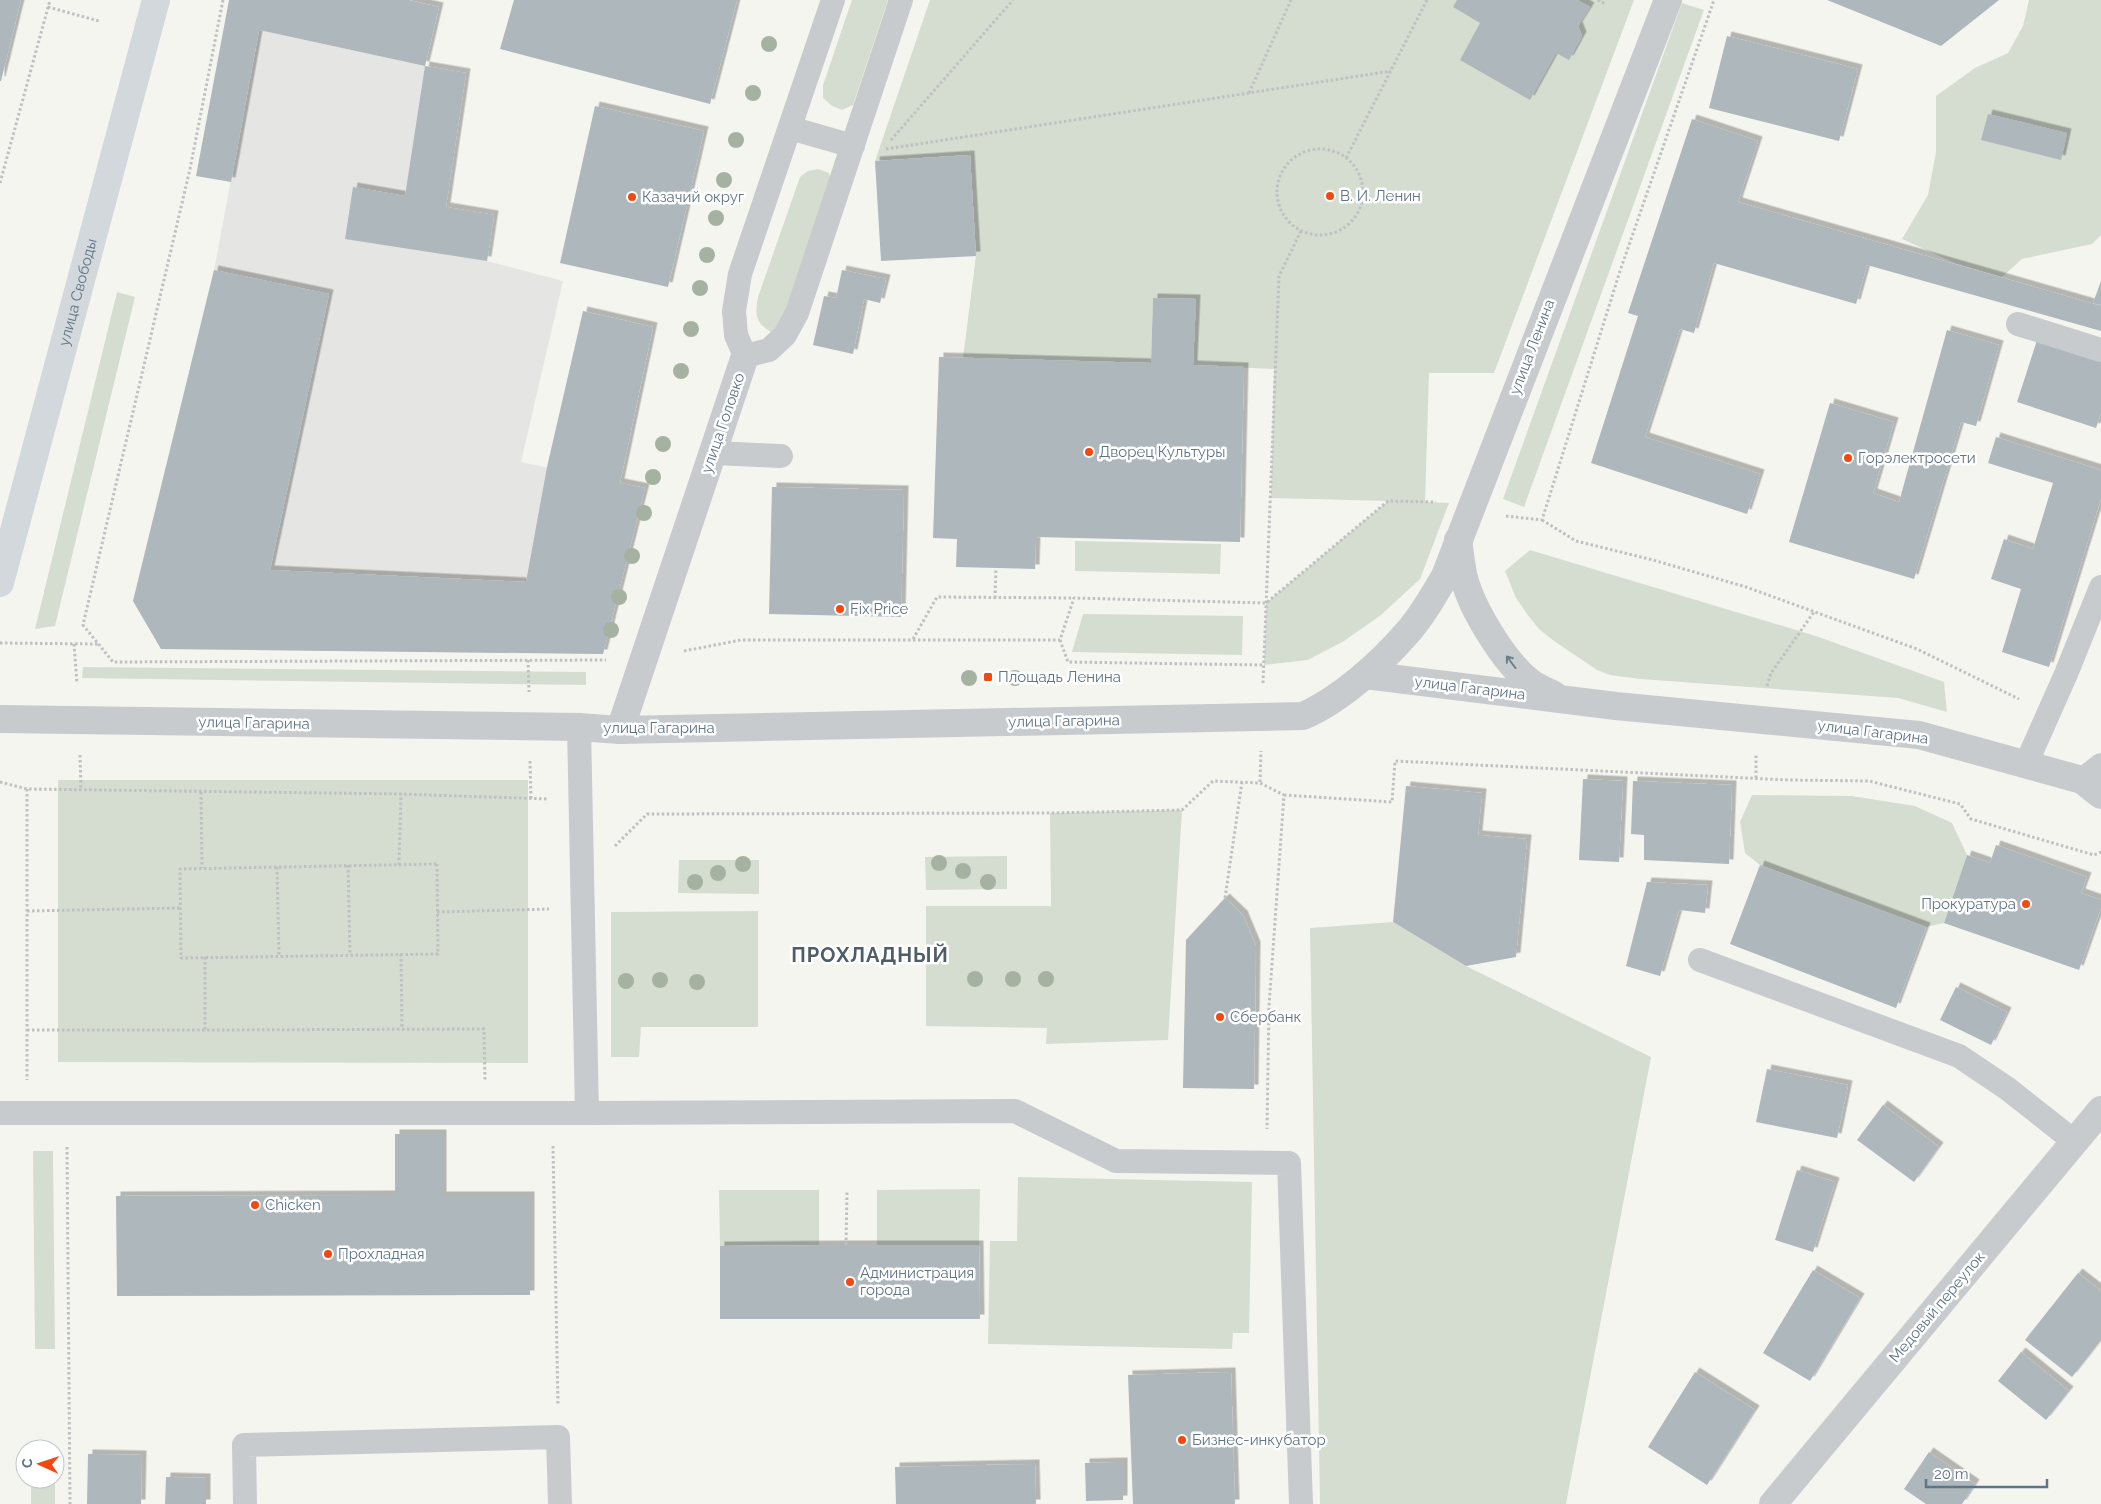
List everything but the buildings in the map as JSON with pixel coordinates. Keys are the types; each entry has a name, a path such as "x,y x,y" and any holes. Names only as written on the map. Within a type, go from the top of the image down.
{"main road":[{"name":"улица Свободы","path":"0,583 156,0"}],"street":[{"name":"улица Ленина","path":"1364,675 1408,633 1428,605 1445,576 1668,0"},
{"name":"улица Головко","path":"620,730 745,356"},
{"path":"1458,540 1464,578 1470,595 1477,611 1496,642 1516,668 1531,683 1564,700"},
{"name":"улица Гагарина","path":"0,719 579,727 620,730 1303,716 1318,709 1364,675 1625,707 1919,735 2094,780"},
{"name":"Медовый переулок","path":"1772,1504 2101,1110"}],"lane":[{"name":"улица Головко","path":"745,356 736,335 734,311 740,274 833,0"},
{"path":"745,356 769,350 785,335 797,313 901,0"},
{"path":"790,128 853,146"},
{"path":"2018,324 2101,350"},
{"path":"713,453 781,456"},
{"path":"2026,764 2101,587"},
{"path":"579,727 587,1113"},
{"path":"1700,960 1959,1056 2008,1089 2075,1142"},
{"path":"0,1114 1015,1111 1116,1161 1289,1163 1301,1504"},
{"path":"245,1504 244,1445 558,1437 560,1504"}],"path":[{"path":"0,183 50,0"},
{"path":"223,0 190,169 83,626 113,662 644,659 741,640 1060,640"},
{"path":"1013,0 882,150 1391,71"},
{"path":"1249,93 1291,0"},
{"path":"1346,158 1427,0"},
{"path":"1598,0 1603,3 1604,0"},
{"path":"48,8 100,21"},
{"path":"1319,149 1333,151 1346,158 1356,168 1362,181 1363,195 1359,209 1352,220 1342,229 1328,234 1314,235 1301,231 1290,223 1281,211 1277,198 1278,183 1283,170 1292,159 1305,151 1319,149"},
{"path":"1074,598 1060,640 1068,662 1264,666 1279,276 1301,231"},
{"path":"1542,520 1576,541 1653,560 1746,587 1916,649 2040,710 2047,717"},
{"path":"995,598 996,568"},
{"path":"912,639 937,597 1266,603"},
{"path":"0,643 98,644"},
{"path":"1284,794 1392,802 1395,761 1788,780 1869,781 1960,804 1971,819 1990,826 2094,856 2101,852"},
{"path":"611,850 648,814 1041,813 1182,810 1213,781 1260,782"},
{"path":"0,782 27,788 401,794 549,799 549,808"},
{"path":"1225,898 1242,782"},
{"path":"201,792 202,868"},
{"path":"399,865 401,794"},
{"path":"437,864 438,954 181,958 180,869 278,866 437,864"},
{"path":"348,865 350,955"},
{"path":"278,866 280,956"},
{"path":"437,912 550,909 550,900"},
{"path":"27,911 180,908"},
{"path":"401,954 402,1029"},
{"path":"205,958 205,1030"},
{"path":"27,1030 484,1028 486,1113"},
{"path":"553,1113 558,1437"},
{"path":"846,1245 847,1190"}],"shaded area":[{"path":"852,0 888,0 853,105 842,110 832,106 823,98 823,85"},
{"path":"930,0 1634,0 1494,373 1429,373 1425,502 1449,503 1420,579 1381,615 1344,641 1308,660 1264,665 1266,603 1388,501 1271,498 1274,369 1193,365 1195,299 1153,298 1151,363 963,358 976,256 970,155 875,161"},
{"path":"2029,0 2101,0 2101,235 2092,244 2022,259 2002,277 1955,263 1902,239 1928,195 1936,152 1936,96 1975,68 2008,53 2023,26"},
{"path":"1682,3 1704,10 1524,507 1503,499"},
{"path":"259,30 466,73 446,207 494,215 487,261 563,281 521,462 645,488 603,654 161,649 133,601 214,270"},
{"path":"818,169 829,173 833,186 785,326 771,332 757,318 758,297 800,177 808,171"},
{"path":"117,292 135,297 55,626 35,629"},
{"path":"1075,541 1221,544 1220,574 1075,571"},
{"path":"1530,550 1816,636 1944,682 1947,712 1898,698 1640,679 1610,675 1597,670 1539,629 1516,598 1505,571"},
{"path":"1083,614 1243,616 1242,655 1072,652"},
{"path":"83,667 586,672 586,685 82,678"},
{"path":"58,780 528,780 528,1063 58,1062"},
{"path":"1752,795 1852,796 1915,806 1952,823 1967,855 1944,923 1926,927 1760,865 1745,853 1740,822"},
{"path":"1182,810 1168,1040 1046,1044 1047,1028 926,1026 926,906 1051,906 1050,813"},
{"path":"1007,856 1007,889 926,890 925,857"},
{"path":"679,860 759,860 759,894 678,893"},
{"path":"758,911 758,1027 641,1027 639,1057 611,1057 611,912"},
{"path":"1393,922 1466,966 1651,1057 1566,1504 1320,1504 1310,928"},
{"path":"33,1151 53,1151 55,1349 35,1349"},
{"path":"1018,1177 1252,1182 1249,1333 1233,1333 1232,1349 988,1344 990,1241 1017,1241"},
{"path":"980,1189 979,1245 877,1245 877,1190"},
{"path":"719,1190 819,1190 819,1245 720,1246"},
{"path":"31,1489 55,1489 55,1504 31,1504"}],"place":[{"name":"В. И. Ленин","path":"1330,196"},
{"name":"Казачий округ","path":"632,197"},
{"name":"Дворец Культуры","path":"1089,452"},
{"name":"Горэлектросети","path":"1848,458"},
{"name":"Fix Price","path":"840,609"},
{"name":"Площадь Ленина","path":"988,677"},
{"name":"Прокуратура","path":"2026,904"},
{"name":"Сбербанк","path":"1220,1017"},
{"name":"Chicken","path":"255,1205"},
{"name":"Прохладная","path":"328,1254"},
{"name":"Администрация города","path":"850,1282"},
{"name":"Бизнес-инкубатор","path":"1182,1440"}],"district":[{"name":"ПРОХЛАДНЫЙ","path":"870,955"}]}
